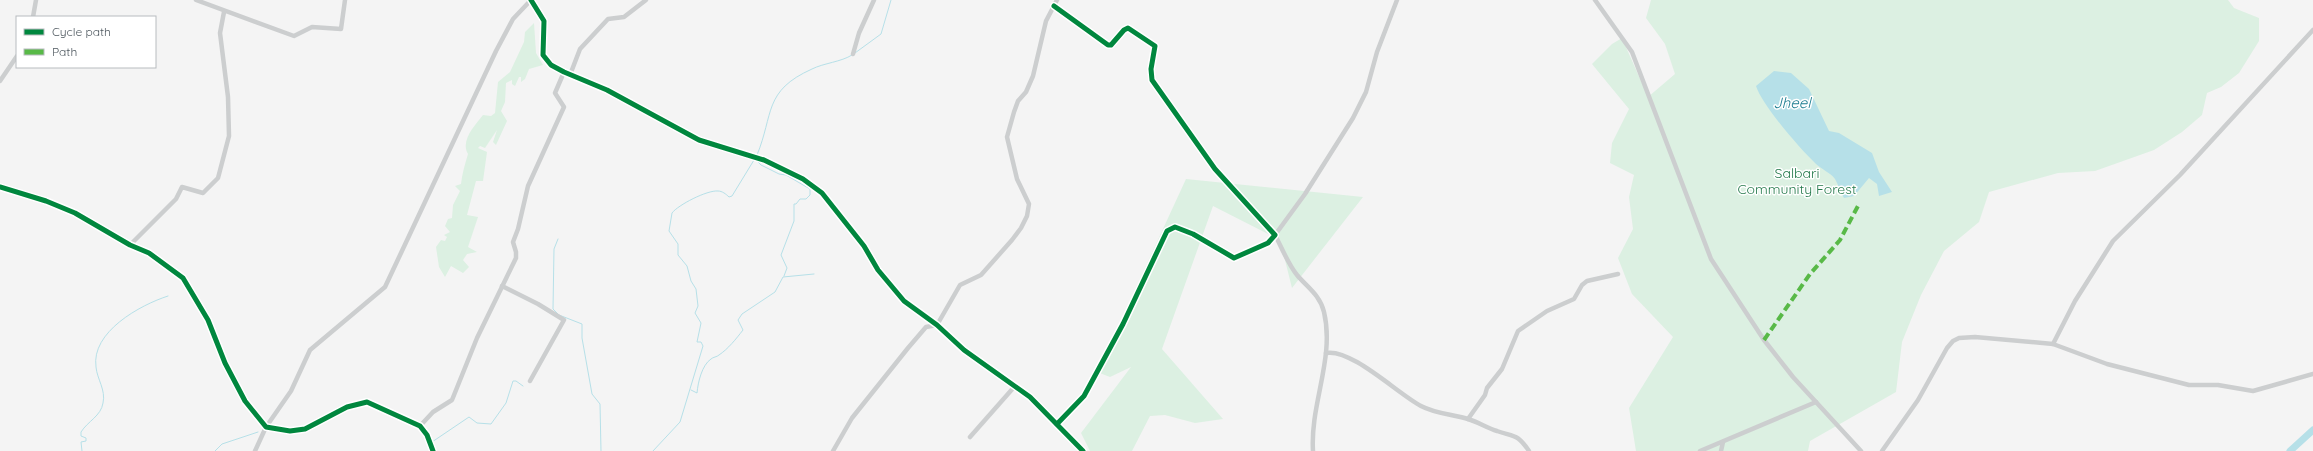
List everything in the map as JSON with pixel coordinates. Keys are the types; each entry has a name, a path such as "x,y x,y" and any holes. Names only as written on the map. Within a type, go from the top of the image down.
{"street":[{"path":"33,16 36,0"},
{"path":"196,0 224,12 294,36 312,27 341,29 345,0"},
{"path":"254,451 266,426 291,391 310,350 385,287 512,19 531,0 544,21 543,55 551,65 570,75 607,90 699,140 764,160 803,179 822,193 864,246 878,270 904,301 937,325 964,350 1030,397 1083,451"},
{"path":"570,75 580,49 608,19 624,17 646,0"},
{"path":"853,54 859,33 874,0"},
{"path":"833,451 852,418 908,348 926,327 937,325 960,285 981,275 1017,234 1027,216 1029,204 1017,179 1007,137 1018,101 1026,92 1033,76 1046,21 1057,0"},
{"path":"1057,424 1084,396 1106,351 1123,324 1167,231 1175,227 1193,234 1234,258 1268,243 1275,235 1305,194 1366,92 1377,52 1397,0"},
{"path":"1595,0 1632,52 1711,259 1764,340 1816,402 1861,451"},
{"path":"1054,6 1108,45 1110,45 1124,30 1128,28 1155,46 1151,68 1152,80 1215,169 1275,235 1297,275 1312,288 1318,298 1324,312 1326,353 1316,408 1313,451"},
{"path":"130,245 176,199 182,187 203,193 218,178 229,136 228,97 220,33 224,12"},
{"path":"2053,344 2075,300 2113,241 2180,175 2313,30"},
{"path":"0,82 16,58"},
{"path":"420,426 433,412 452,400 477,338 516,258 513,242 518,229 528,186 564,107 556,98 555,93 564,72"},
{"path":"0,187 61,207 130,245 149,253 183,278 208,320 225,363 245,401 266,426 290,431 305,430 347,407 363,402 374,404 420,426 433,451"},
{"path":"1468,419 1485,395 1486,388 1502,370 1518,331 1547,311 1574,300 1582,284 1587,281 1618,274"},
{"path":"502,286 538,304 564,320 530,381"},
{"path":"1882,451 1920,395 1953,341 1959,338 1975,337 2053,344 2107,364 2189,385 2218,385 2253,391 2313,374"},
{"path":"1326,353 1335,351 1350,359 1393,385 1420,406 1436,412 1468,419 1499,432 1511,434 1521,440 1529,451"},
{"path":"970,437 1015,386"},
{"path":"1700,451 1816,402"},
{"path":"1721,451 1723,442"}],"green space":[{"name":"Salbari Community Forest","path":"1651,0 2228,0 2234,8 2259,18 2259,41 2239,73 2221,87 2207,93 2202,115 2182,132 2154,150 2095,171 2058,173 1989,192 1979,222 1944,251 1921,295 1902,342 1896,392 1810,441 1808,451 1636,451 1629,408 1673,337 1632,294 1618,258 1633,229 1629,197 1634,175 1610,163 1612,143 1629,109 1592,64 1612,44 1622,38 1648,97 1675,74 1665,44 1646,18"},
{"path":"534,23 536,53 543,65 529,69 525,79 521,82 521,77 519,77 515,86 512,84 512,80 506,83 505,102 501,111 507,121 496,145 493,142 497,130 485,148 480,146 478,148 487,152 483,181 476,181 467,215 478,217 468,247 477,252 467,254 463,260 469,267 463,273 451,266 445,277 439,267 436,247 441,240 445,241 447,237 444,235 450,232 445,226 448,219 452,218 453,205 460,191 455,186 461,184 468,154 466,149 467,139 483,115 491,116 495,113 498,82 510,72 524,42 525,32"},
{"path":"1186,179 1363,197 1292,288 1280,240 1213,206 1162,349 1223,419 1195,423 1165,415 1150,416 1132,451 1090,451 1081,433 1131,367 1110,377 1097,372"}],"water":[{"name":"Jheel","path":"1774,71 1791,73 1809,89 1829,131 1839,133 1872,153 1879,172 1892,192 1879,196 1877,184 1869,178 1854,196 1844,198 1835,179 1816,164 1801,148 1773,115 1760,94 1756,86"}],"waterway":[{"path":"855,53 881,34 891,0"},
{"path":"757,155 772,105 785,86 796,77 812,69 852,55"},
{"path":"755,159 761,165 779,174 786,175 810,189 810,195 806,199 800,199 796,204 794,204 794,221 781,255 787,268 784,276"},
{"path":"653,451 680,422 703,346 701,342 697,342 701,323 695,313 698,306 696,289 691,281 687,266 678,255 678,244 669,231 672,213 686,202 700,195 713,191 719,191 729,197 732,196 754,160"},
{"path":"558,239 554,249 553,309 559,315 582,324 582,338 592,394 600,404 601,451"},
{"path":"691,390 697,393 699,379 705,365 712,358 718,356 726,350 743,330 738,320 742,314 775,292 783,277 814,274"},
{"path":"82,451 81,442 86,441 86,438 81,436 81,432 100,411 104,398 96,367 97,354 101,342 109,332 132,313 144,306 168,296"},
{"path":"432,442 469,417 477,423 491,424 506,403 513,381 516,381 523,386"},
{"path":"2290,451 2313,430"},
{"path":"215,451 222,444 258,432"}],"marked path":[{"path":"1764,340 1810,274 1840,240 1859,204"}],"cycle path":[{"path":"531,0 544,21 543,55 551,65 607,90 699,140 764,160 803,179 822,193 864,246 878,270 904,301 937,325 964,350 1030,397 1083,451"},
{"path":"1054,6 1108,45 1111,45 1124,30 1128,28 1155,46 1151,69 1152,80 1215,169 1275,235 1268,243 1234,258 1193,234 1175,227 1167,231 1123,324 1084,396 1057,424"},
{"path":"0,187 46,201 75,213 130,245 149,253 183,278 208,320 225,363 245,401 266,427 290,431 305,429 347,407 367,402 420,426 427,435 433,451"}]}
